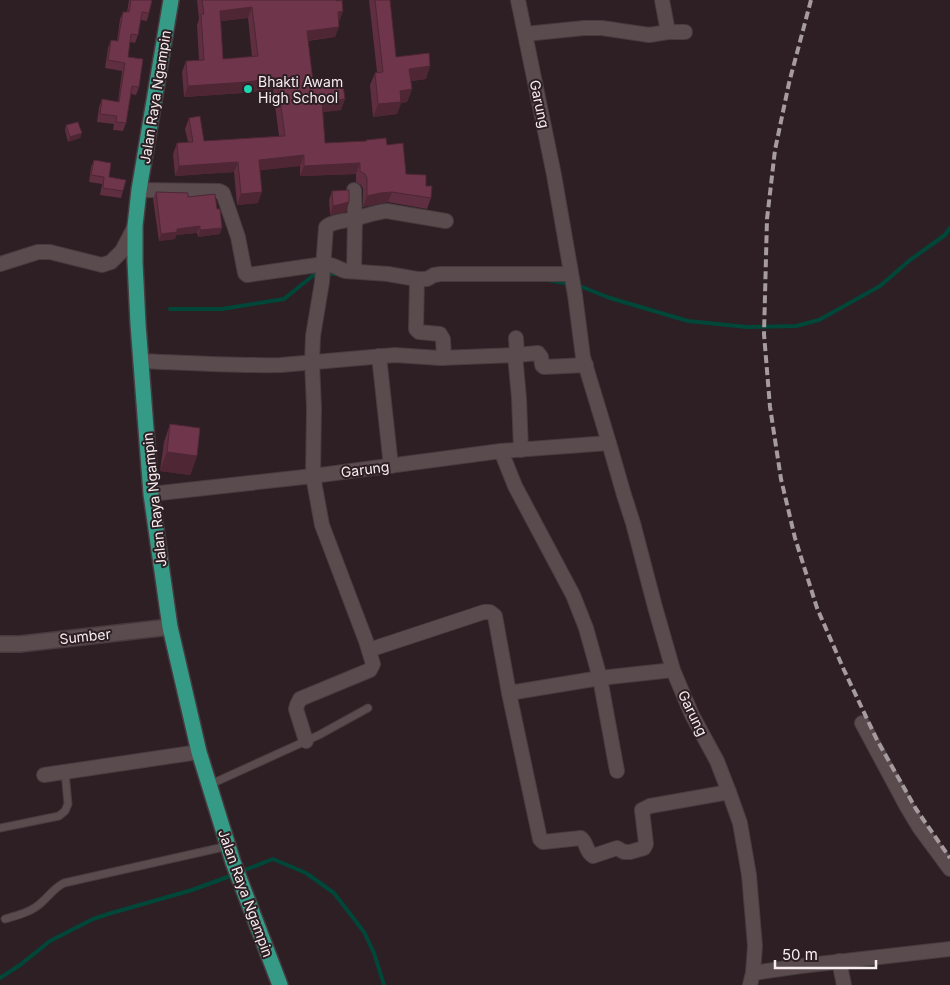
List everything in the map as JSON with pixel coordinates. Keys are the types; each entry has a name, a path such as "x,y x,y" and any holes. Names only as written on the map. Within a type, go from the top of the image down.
{"main road":[{"name":"Jalan Raya Ngampin","path":"171,0 139,190 135,226 135,271 151,494 170,627 200,752 233,862 280,985"}],"street":[{"name":"Garung","path":"518,0 554,175 586,365 633,523 673,670 692,715 717,761 740,822 749,875 754,946 751,979"},
{"path":"662,0 668,32"},
{"path":"525,34 584,28 602,28 650,35 685,32"},
{"path":"139,190 219,190 223,193 238,237 245,274 247,275 324,264 332,264 345,271 388,274 417,284 434,275 441,274 571,274"},
{"path":"354,190 354,271"},
{"path":"306,741 296,710 300,699 370,670 373,664 322,525 313,476 313,336 322,282 326,227 330,224 387,211 446,221"},
{"path":"0,264 38,252 50,252 102,265 111,262 122,251 135,226"},
{"path":"417,284 416,329 419,332 440,334 443,339 444,358"},
{"path":"516,338 521,450"},
{"path":"141,361 237,366 281,365 396,355 444,358 538,353 544,367 586,365"},
{"path":"379,356 391,466"},
{"name":"Garung","path":"151,494 501,452 610,443"},
{"path":"501,452 526,508 573,595 586,628 600,678 617,771"},
{"path":"369,650 484,612 490,612 495,616 508,693 540,839 543,842 581,838 588,853 593,856 616,848 624,852 630,852 644,848 646,844 642,810 650,806 730,792"},
{"name":"Sumber","path":"0,644 20,644 170,627"},
{"path":"508,693 600,678 673,670"},
{"path":"862,722 906,807 950,869"},
{"path":"44,775 200,752"},
{"path":"751,979 839,961 950,948"},
{"path":"839,961 844,985"}],"lane":[{"path":"210,786 306,741 368,708"},
{"path":"0,828 59,816 65,811 68,804 65,772"},
{"path":"5,919 29,911 41,903 57,886 64,883 228,846"}],"building":[{"path":"131,0 152,0 149,13 142,12 138,35 131,34 128,57 143,59 139,87 132,86 126,123 116,122 117,116 100,114 102,99 119,102 125,63 108,60 111,40 118,41 123,12 129,12"},
{"path":"202,0 342,0 343,11 338,12 339,27 307,31 313,82 342,78 345,99 322,102 325,143 386,138 387,145 403,143 406,174 426,175 426,186 432,186 431,198 392,192 367,196 367,178 360,171 360,163 304,166 304,155 259,160 262,192 241,194 238,162 179,166 177,143 193,142 189,118 200,116 204,141 285,136 277,78 188,86 186,61 204,60 201,14 204,14","holes":["252,7 258,56 223,59 220,11"]},
{"path":"375,0 390,0 396,57 429,53 430,66 409,69 412,89 400,91 401,102 378,104 375,73 383,72"},
{"path":"78,122 82,133 70,137 66,125"},
{"path":"94,160 111,163 109,177 126,180 123,191 103,188 104,177 91,175"},
{"path":"349,190 349,202 333,206 332,191"},
{"path":"156,192 188,193 188,197 215,194 217,209 220,209 222,228 200,230 200,226 177,229 177,232 161,234"},
{"path":"170,424 200,428 197,456 167,452"}],"waterway":[{"path":"577,285 610,298 688,321 747,327 796,326 819,320 880,286 910,260 945,235 950,228"},
{"path":"170,309 222,309 284,299 315,274 338,274"},
{"path":"548,280 570,284"},
{"path":"240,872 273,859 306,873 334,893 364,932 374,953 384,985"},
{"path":"0,978 50,941 93,919 192,890 233,875"}],"railway":[{"path":"811,0 789,83 775,150 767,219 764,334 770,407 781,479 795,538 817,608 844,670 877,740 916,809 950,858"}],"place":[{"name":"Bhakti Awam High School","path":"248,89"}]}
